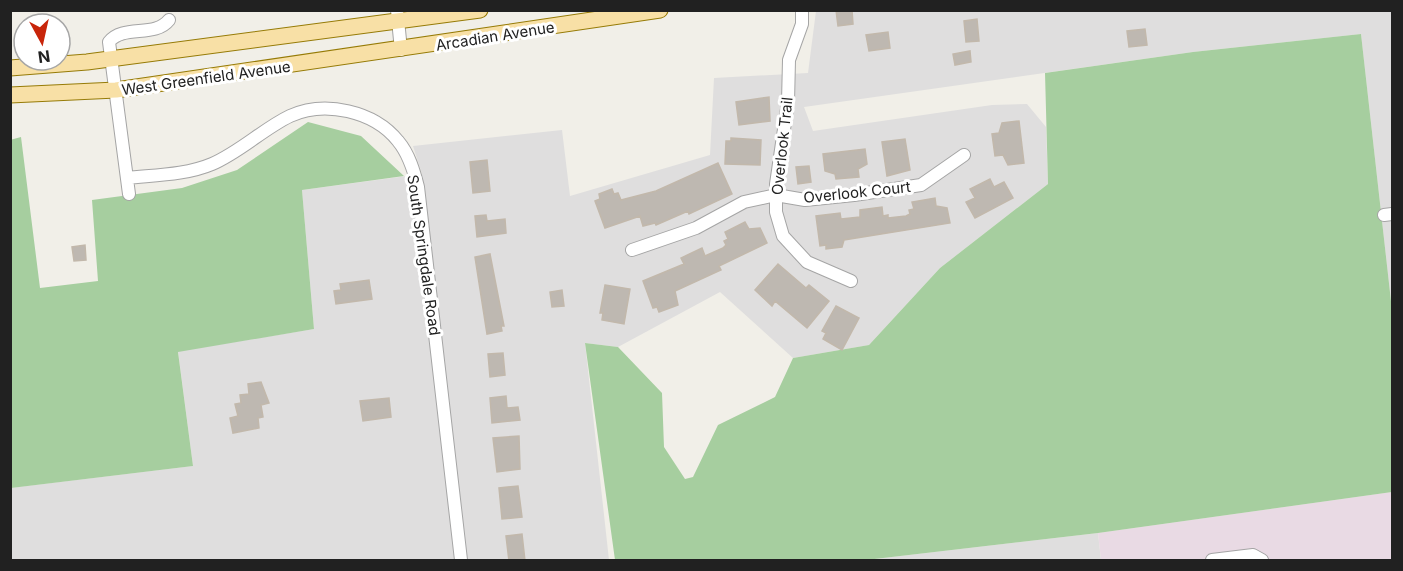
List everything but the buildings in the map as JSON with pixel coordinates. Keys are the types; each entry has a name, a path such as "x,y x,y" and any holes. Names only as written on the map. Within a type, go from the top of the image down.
{"main road":[{"name":"Arcadian Avenue","path":"397,15 480,10"},
{"name":"Arcadian Avenue","path":"401,50 660,10"},
{"name":"West Greenfield Avenue","path":"10,68 110,59 397,15"},
{"name":"West Greenfield Avenue","path":"10,95 116,90 401,50"}],"street":[{"name":"Overlook Trail","path":"802,10 802,24 789,60 788,102 776,195 776,212 783,236 807,262 851,281"},
{"path":"397,15 401,50"},
{"path":"129,194 109,42 116,35 159,27 169,20"},
{"name":"South Springdale Road","path":"127,178 192,170 214,163 285,119 314,109 342,110 364,117 385,128 397,139 412,166 418,187 461,561"},
{"name":"Overlook Court","path":"776,195 805,200 921,185 964,154"},
{"path":"632,250 696,228 744,202 776,195"},
{"path":"1212,561 1253,555 1262,561"}],"shaded area":[{"path":"816,11 1392,11 1392,310 1361,34 1193,52 804,107 813,131 992,105 1027,104 1046,127 1048,184 940,268 869,345 793,358 720,292 618,347 585,343 609,560 11,560 10,488 193,466 178,351 314,329 302,190 422,174 413,146 562,130 570,196 710,155 714,78 808,73"},
{"path":"1392,492 1392,560 1101,560 1098,533"},
{"path":"1098,533 1101,560 866,560"}],"green space":[{"path":"1361,34 1392,310 1392,492 1098,533 866,560 615,560 585,343 618,347 662,393 664,447 685,479 693,477 718,425 775,397 793,358 869,345 940,268 1048,184 1045,73 1193,52"},
{"path":"308,122 361,136 404,176 302,190 314,329 178,352 193,466 11,488 10,140 21,137 40,288 98,281 92,200 182,188 237,170"}]}
